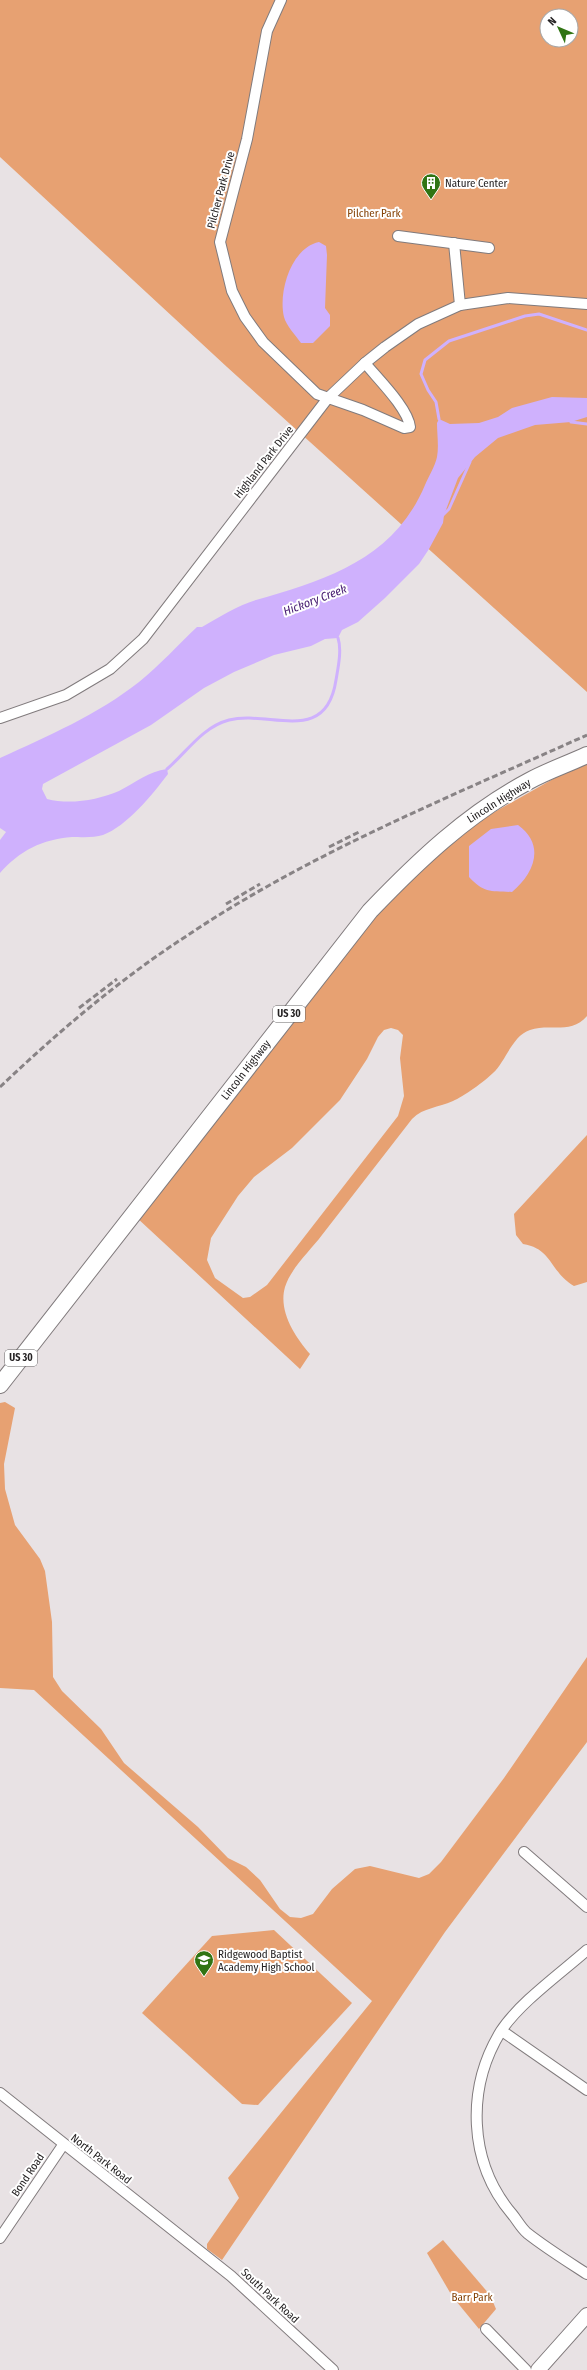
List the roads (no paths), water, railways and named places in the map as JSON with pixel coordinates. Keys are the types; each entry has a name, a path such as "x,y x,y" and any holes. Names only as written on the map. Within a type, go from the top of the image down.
{"main road":[{"name":"Lincoln Highway","path":"0,1385 370,911 413,866 473,815 529,780 587,755"}],"street":[{"name":"Pilcher Park Drive","path":"281,0 267,31 247,139 220,242 232,291 245,317 274,352 318,394 363,410 404,428 410,426 409,421 397,402 365,363"},
{"path":"398,236 489,248"},
{"path":"454,243 460,305"},
{"name":"Highland Park Drive","path":"0,718 66,696 110,669 143,639 328,398 365,363 418,324 460,305 508,298 587,304"},
{"path":"524,1852 587,1907"},
{"path":"587,1950 516,2013 502,2031 486,2061 477,2092 476,2127 482,2161 493,2188 526,2232 587,2274"},
{"path":"502,2031 587,2090"},
{"name":"North Park Road","path":"0,2094 189,2243"},
{"name":"Bond Road","path":"0,2238 63,2145"},
{"name":"South Park Road","path":"189,2243 231,2276 333,2370"},
{"path":"538,2370 587,2315"},
{"path":"486,2329 526,2370"}],"water":[{"path":"319,242 326,246 325,308 330,315 330,326 313,343 301,343 289,327 284,317 283,296 285,284 294,262 301,253 309,246"},
{"path":"552,397 587,398 587,417 571,422 535,425 498,438 475,457 458,478 444,515 443,523 419,564 385,598 358,622 342,630 338,638 325,639 311,646 274,655 234,672 204,688 151,725 43,784 42,789 47,799 65,802 84,801 119,791 160,770 167,769 168,774 138,809 121,825 112,831 99,836 61,838 41,843 23,852 0,873 0,840 6,832 0,828 0,758 72,724 123,694 154,669 197,627 202,627 249,602 308,584 332,574 355,563 376,549 395,531 412,510 425,485 437,457 437,423 439,419 450,424 479,423 498,417 512,408"},
{"path":"518,825 527,833 532,841 534,859 531,868 520,885 512,892 483,889 469,877 469,846 491,829"}],"waterway":[{"path":"439,419 436,402 428,390 421,374 425,360 449,341 525,316 539,314 587,330"},
{"path":"571,422 587,424"},
{"name":"Hickory Creek","path":"441,517 449,509 470,462"},
{"path":"167,769 195,741 219,723 245,718 294,721 309,719 321,713 330,700 336,680 340,653 338,638"}],"railway":[{"path":"0,1087 67,1026 114,988 163,952 235,905 333,851 434,803 587,735"},
{"path":"329,847 361,831"},
{"path":"226,904 260,884"},
{"path":"79,1008 117,979"}],"place":[{"name":"Nature Center","path":"431,200"},
{"name":"Ridgewood Baptist Academy High School","path":"204,1977"}],"park label":[{"name":"Pilcher Park","path":"374,213"},
{"name":"Barr Park","path":"472,2297"}]}
